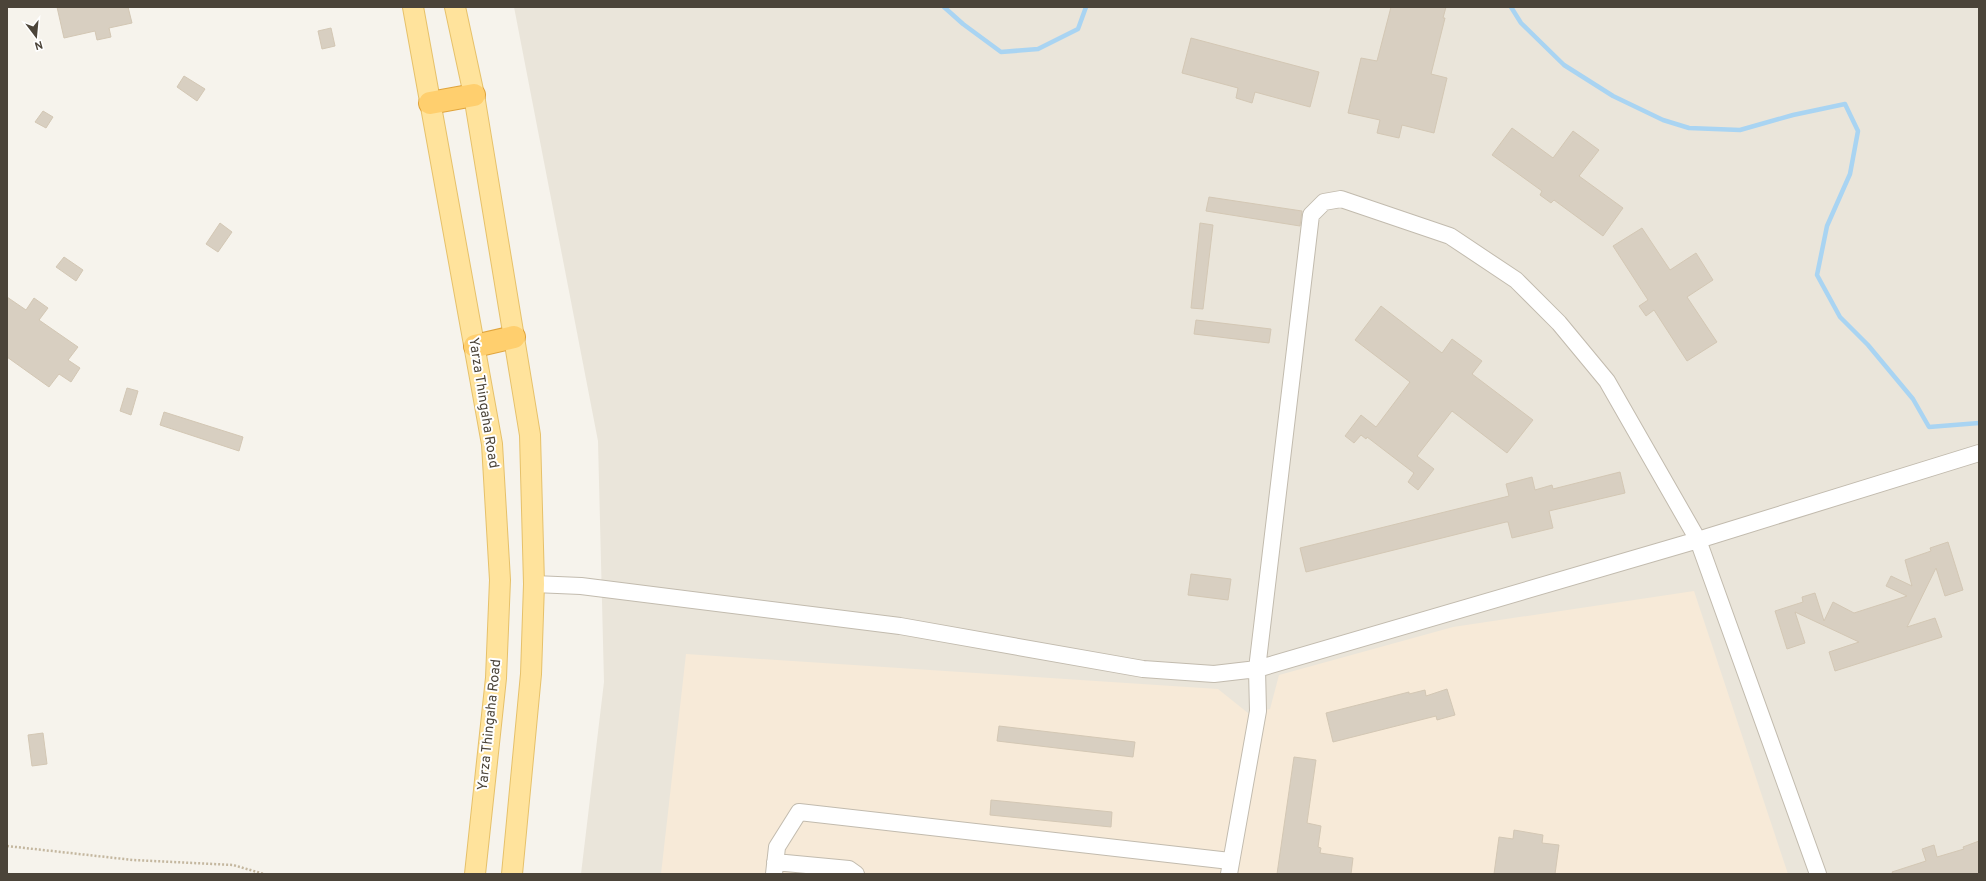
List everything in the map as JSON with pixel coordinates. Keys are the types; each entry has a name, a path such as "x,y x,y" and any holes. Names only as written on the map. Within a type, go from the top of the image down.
{"highway":[{"path":"430,104 474,95"},
{"path":"475,346 514,337"}],"main road":[{"name":"Yarza Thingaha Road","path":"413,7 492,444 500,580 496,678 475,874"},
{"path":"455,7 474,95 530,435 534,584 531,674 512,874"}],"lane":[{"path":"856,874 850,869 774,868 777,847 799,812 1230,867 1258,711 1257,669 1311,215 1324,202 1341,198 1450,236 1516,280 1559,323 1607,381 1698,540 1818,874"},
{"path":"534,584 581,586 900,626 1143,669 1214,674 1257,669 1698,540 1979,453"}],"path":[{"path":"7,846 133,860 233,865 264,874"}],"shaded area":[{"path":"514,7 1979,7 1979,874 581,874 604,682 598,441"},
{"path":"1694,591 1788,874 661,874 686,654 1218,689 1248,713 1270,709 1279,675 1453,627"}],"building":[{"path":"57,7 128,7 132,23 109,28 111,37 97,40 95,31 64,38"},
{"path":"1391,7 1446,7 1443,18 1445,18 1431,74 1447,78 1434,133 1402,125 1399,138 1377,133 1380,120 1348,113 1361,58 1377,61"},
{"path":"331,28 335,46 322,49 318,31"},
{"path":"1191,38 1319,72 1310,107 1255,92 1252,103 1236,98 1238,88 1182,73"},
{"path":"184,76 205,89 197,101 177,87"},
{"path":"43,111 53,117 46,128 35,122"},
{"path":"1512,128 1553,158 1573,131 1599,150 1579,176 1623,208 1603,236 1554,200 1551,203 1540,195 1542,191 1492,155"},
{"path":"1209,197 1302,211 1300,226 1206,211"},
{"path":"220,223 232,232 218,252 206,244"},
{"path":"1200,223 1213,225 1203,309 1191,308"},
{"path":"1642,228 1670,270 1696,253 1713,280 1687,297 1717,342 1687,361 1654,310 1646,316 1639,306 1648,300 1613,246"},
{"path":"64,257 83,270 76,281 56,267"},
{"path":"7,297 26,310 34,298 48,308 39,320 78,347 68,360 80,368 71,382 59,374 49,387 7,357"},
{"path":"1381,306 1442,353 1452,339 1482,361 1472,374 1533,420 1507,453 1452,411 1417,456 1434,469 1418,490 1408,482 1414,473 1367,437 1366,439 1361,435 1354,443 1345,436 1361,415 1376,427 1410,382 1355,340"},
{"path":"1196,320 1271,329 1269,343 1194,334"},
{"path":"127,388 138,391 131,415 120,411"},
{"path":"164,412 243,437 239,451 160,425"},
{"path":"1620,472 1625,493 1549,511 1553,528 1512,538 1508,522 1506,522 1306,572 1300,548 1509,496 1506,484 1532,477 1535,490 1552,485 1553,489"},
{"path":"1948,542 1963,590 1945,596 1936,568 1907,627 1935,618 1942,637 1835,671 1829,652 1859,642 1795,612 1805,643 1787,649 1775,611 1803,602 1802,597 1815,593 1824,621 1833,602 1854,613 1907,596 1886,586 1891,576 1912,586 1905,560 1931,551 1930,548"},
{"path":"1191,574 1231,579 1228,600 1188,595"},
{"path":"1447,689 1455,715 1437,720 1436,716 1333,742 1326,713 1409,692 1409,694 1425,690 1426,696"},
{"path":"999,726 1135,742 1133,757 997,741"},
{"path":"43,733 47,764 32,766 28,735"},
{"path":"1294,757 1316,760 1307,823 1321,826 1318,847 1321,848 1320,853 1353,858 1351,874 1277,874"},
{"path":"991,800 1112,812 1111,827 990,815"},
{"path":"1514,830 1543,835 1542,843 1559,845 1555,874 1494,874 1499,837 1513,839"},
{"path":"1979,841 1979,874 1893,874 1892,872 1926,861 1922,849 1934,845 1937,857 1964,849 1963,847"}],"waterway":[{"path":"944,7 963,24 1001,52 1038,49 1078,29 1086,7"},
{"path":"1511,7 1521,23 1564,65 1613,96 1663,120 1689,128 1740,130 1793,115 1845,104 1858,131 1850,174 1827,226 1817,275 1840,317 1868,345 1913,399 1929,427 1979,423"}]}
